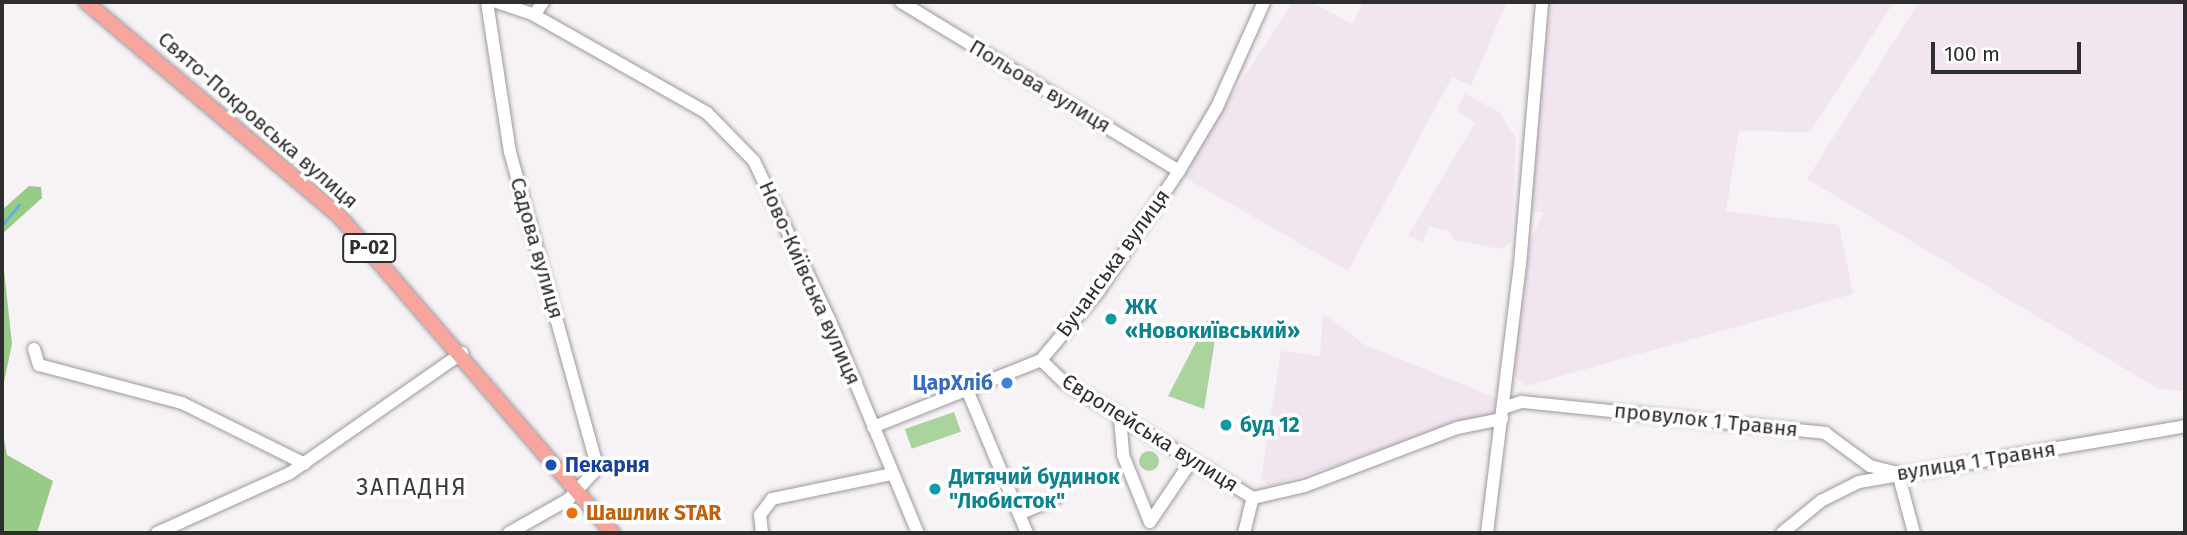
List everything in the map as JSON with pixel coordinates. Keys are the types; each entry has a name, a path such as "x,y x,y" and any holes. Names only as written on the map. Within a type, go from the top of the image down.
{"main road":[{"name":"Свято-Покровська вулиця","path":"86,2 340,217 581,489 613,533"}],"street":[{"name":"Садова вулиця","path":"487,2 510,152 594,449 593,473 581,489"},
{"name":"Ново-Київська вулиця","path":"497,2 534,15 707,113 739,142 772,192 918,533"},
{"path":"534,15 543,2"},
{"name":"Польова вулиця","path":"901,2 1179,171"},
{"name":"Бучанська вулиця","path":"873,427 968,392 1041,360 1098,292 1179,171 1217,107 1264,2"},
{"path":"1487,533 1502,414 1542,2"},
{"path":"34,349 39,365 182,403 304,464"},
{"path":"157,533 304,464 462,353"},
{"name":"Європейська вулиця","path":"1041,360 1120,418 1190,463 1253,498 1305,486 1457,428 1502,414"},
{"path":"968,392 1027,533"},
{"name":"провулок 1 Травня","path":"1502,414 1522,402 1825,433 1871,466 1898,472"},
{"path":"1120,418 1123,455 1153,527"},
{"name":"вулиця 1 Травня","path":"1782,533 1840,491 1898,472 2185,426"},
{"path":"1153,527 1190,463"},
{"path":"1898,472 1914,533"},
{"path":"762,533 760,515 772,499 892,474"},
{"path":"509,533 581,489"},
{"path":"1244,533 1253,498"},
{"path":"1020,514 1055,499"}],"shaded area":[{"path":"1293,2 1311,2 1353,24 1363,2 1507,2 1471,86 1452,77 1348,271 1180,175"},
{"path":"1550,2 1894,2 1810,132 1739,131 1726,211 1839,225 1853,294 1525,386 1513,374 1530,240 1544,213 1529,208"},
{"path":"1919,2 2185,2 2185,391 2157,388 1807,179"},
{"path":"1465,94 1499,112 1516,138 1511,243 1500,249 1454,240 1449,231 1429,226 1423,242 1408,236 1475,123 1456,110"},
{"path":"1323,313 1363,344 1496,398 1494,415 1270,486 1261,479 1281,351 1320,356"}],"green space":[{"path":"29,186 41,187 42,198 2,234 2,210"},
{"path":"2,252 12,344 2,391"},
{"path":"1208,319 1218,321 1204,409 1168,396"},
{"path":"954,412 961,432 912,449 905,429"},
{"path":"2,430 7,455 53,481 37,533 2,533"},
{"path":"1149,451 1156,454 1159,461 1156,468 1149,471 1142,468 1139,461 1142,454"}],"waterway":[{"path":"2,225 19,205"}],"place":[{"name":"ЖК «Новокиївський»","path":"1111,319"},
{"name":"ЦарХліб","path":"1007,383"},
{"name":"буд 12","path":"1226,425"},
{"name":"Пекарня","path":"551,465"},
{"name":"Дитячий будинок \"Любисток\"","path":"935,489"},
{"name":"Шашлик STAR","path":"572,513"}],"district":[{"name":"ЗАПАДНЯ","path":"412,487"}]}
